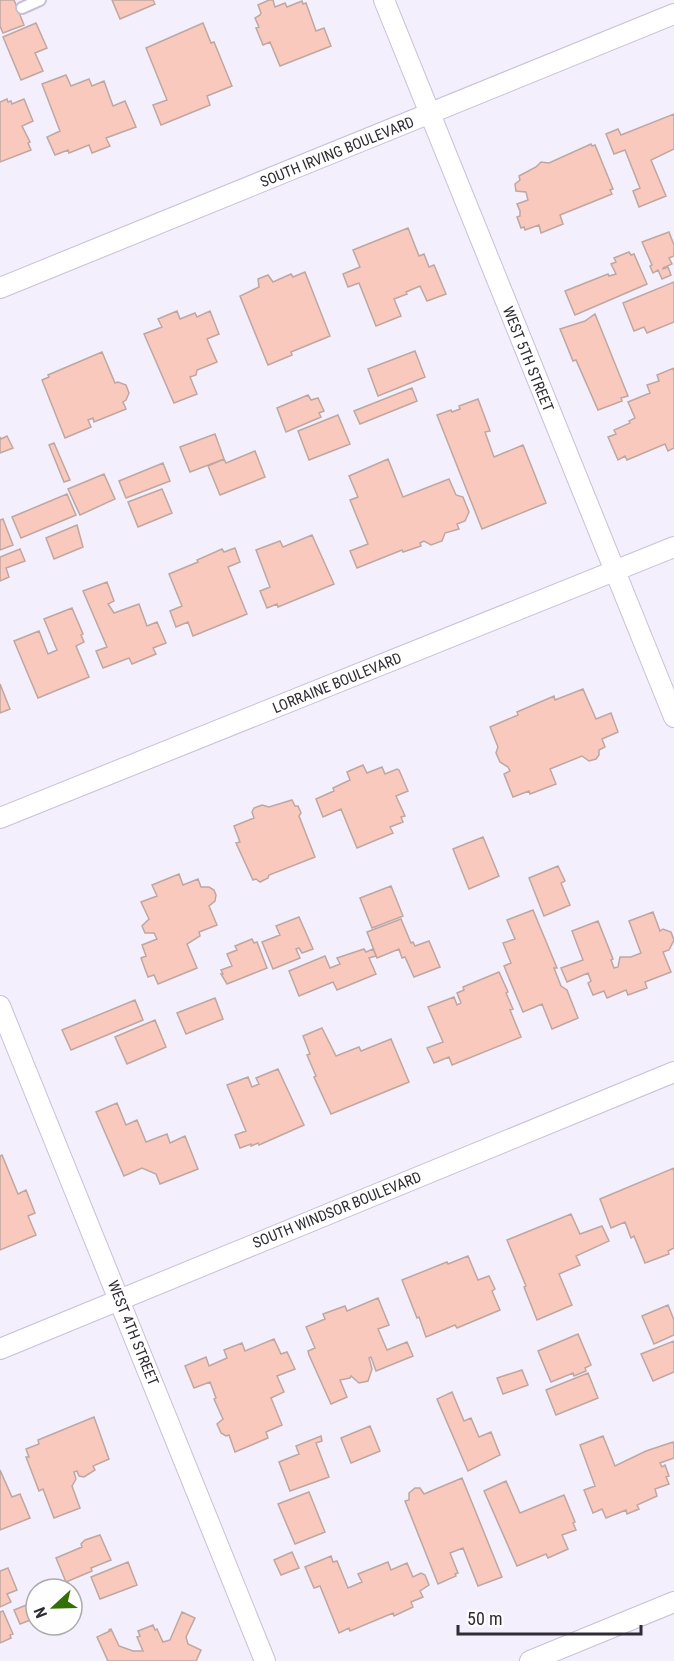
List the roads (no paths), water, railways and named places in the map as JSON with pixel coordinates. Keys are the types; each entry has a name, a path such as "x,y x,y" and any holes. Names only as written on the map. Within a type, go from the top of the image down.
{"street":[{"name":"WEST 5TH STREET","path":"384,0 674,717"},
{"name":"SOUTH IRVING BOULEVARD","path":"0,288 674,14"},
{"name":"LORRAINE BOULEVARD","path":"0,818 674,547"},
{"name":"WEST 4TH STREET","path":"0,1006 265,1661"},
{"name":"SOUTH WINDSOR BOULEVARD","path":"0,1349 674,1072"},
{"path":"531,1661 674,1602"}],"lane":[{"path":"22,8 40,0"}]}
